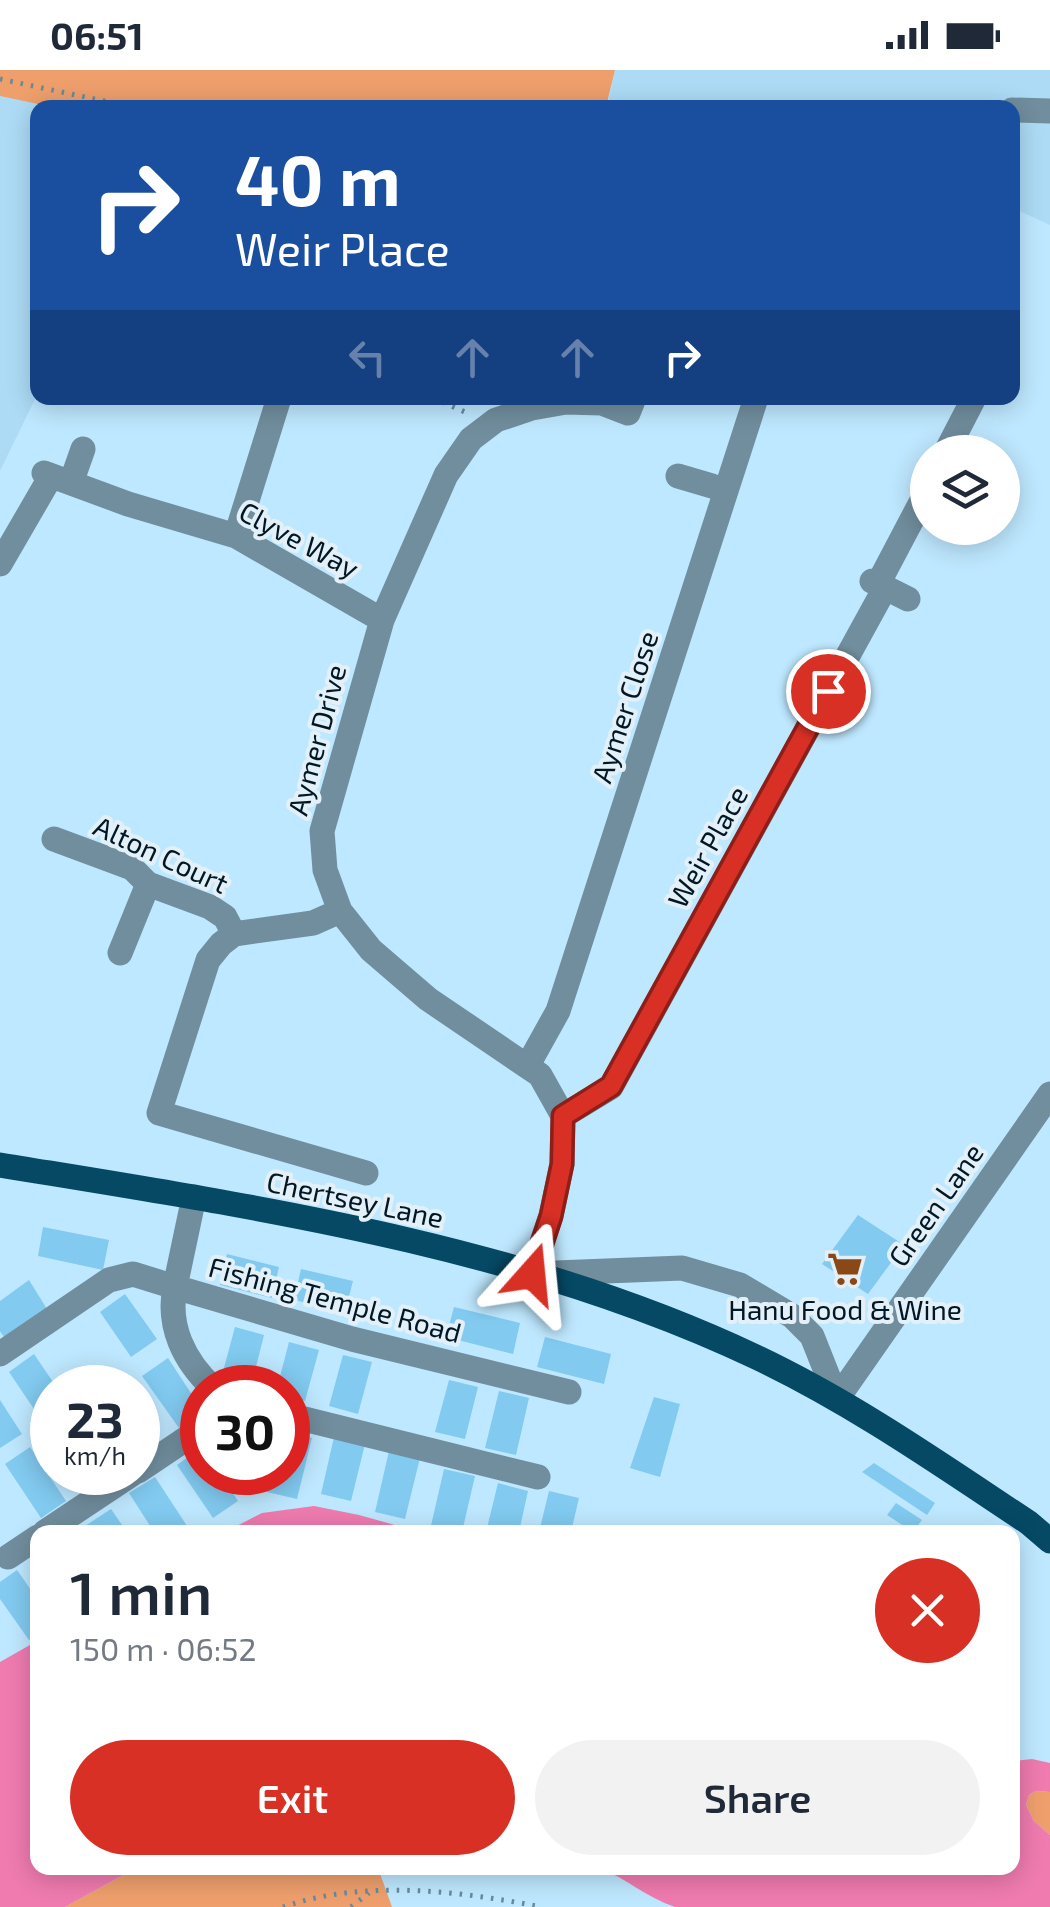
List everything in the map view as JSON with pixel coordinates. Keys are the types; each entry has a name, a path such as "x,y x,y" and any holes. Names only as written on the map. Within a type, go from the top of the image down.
{"main road":[{"name":"Chertsey Lane","path":"0,1166 194,1197 461,1252 644,1309 758,1358 837,1399 1029,1523 1050,1541"}],"street":[{"path":"1020,110 1050,112"},
{"path":"236,536 277,405"},
{"name":"Aymer Drive","path":"549,405 496,420 470,440 446,475 382,620 322,831 325,870 340,910 372,950 428,999 540,1074 563,1116"},
{"name":"Aymer Drive","path":"607,405 628,413 631,405"},
{"name":"Aymer Close","path":"528,1065 558,1011 754,405"},
{"path":"955,435 970,405"},
{"path":"0,564 56,477 83,449"},
{"name":"Aymer Close","path":"544,1032 548,1006 715,477 678,476"},
{"name":"Clyve Way","path":"56,477 236,536 382,620"},
{"name":"Weir Place","path":"563,1116 611,1086 883,587 910,528"},
{"name":"Alton Court","path":"54,840 132,868 148,884 210,907 225,917 234,934"},
{"path":"120,953 148,884"},
{"name":"Alton Court","path":"340,910 312,923 234,934 220,944 208,960 158,1113 366,1173"},
{"name":"Green Lane","path":"837,1399 1050,1094"},
{"path":"563,1116 562,1164 551,1216 532,1274 682,1268 740,1285 792,1316 812,1336 837,1399"},
{"name":"Fishing Temple Road","path":"194,1197 176,1287 352,1339 569,1392"},
{"path":"0,1354 109,1280 133,1274 176,1287 171,1307 174,1333 194,1365"},
{"path":"310,1420 538,1477"},
{"path":"56,1525 101,1495"},
{"path":"8,1557 30,1543"}],"path":[{"path":"0,79 99,100"},
{"path":"283,1907 309,1898 372,1891 473,1894 542,1907"},
{"path":"351,1907 372,1891"}],"shaded area":[{"path":"0,70 615,70 608,100 30,102 0,96"},
{"path":"615,70 1050,70 1050,225 1020,211 1020,100 609,100"},
{"path":"0,96 30,102 32,405 0,471"},
{"path":"314,1506 395,1525 239,1525 262,1513"},
{"path":"30,1645 30,1875 123,1875 65,1907 0,1907 0,1662"},
{"path":"1020,1760 1050,1763 1050,1792 1036,1791 1029,1795 1026,1805 1034,1821 1050,1835 1050,1907 675,1907 615,1875 1020,1875"},
{"path":"1050,1792 1050,1835 1034,1821 1026,1805 1029,1795"},
{"path":"123,1875 381,1875 392,1907 65,1907"}],"building":[{"path":"858,1215 904,1245 868,1294 822,1264"},
{"path":"43,1227 109,1240 103,1270 38,1256"},
{"path":"227,1254 279,1267 272,1298 220,1285"},
{"path":"301,1269 353,1281 345,1312 294,1300"},
{"path":"29,1280 47,1309 4,1337 0,1331 0,1301"},
{"path":"125,1294 157,1339 131,1357 100,1312"},
{"path":"454,1307 520,1323 513,1354 446,1337"},
{"path":"235,1327 264,1335 256,1365 225,1365"},
{"path":"545,1337 611,1354 604,1384 537,1367"},
{"path":"289,1342 319,1350 310,1383 310,1365 283,1365"},
{"path":"34,1354 41,1365 30,1365 30,1403 9,1372"},
{"path":"343,1355 372,1362 358,1414 329,1406"},
{"path":"168,1358 180,1376 179,1428 160,1401 158,1365"},
{"path":"449,1380 478,1387 465,1439 435,1432"},
{"path":"499,1391 529,1398 516,1455 485,1448"},
{"path":"654,1397 680,1404 660,1477 630,1468"},
{"path":"0,1400 22,1434 0,1448"},
{"path":"334,1437 365,1444 351,1501 321,1494"},
{"path":"30,1447 30,1495 62,1495 66,1501 41,1518 5,1464"},
{"path":"389,1451 420,1458 405,1519 375,1512"},
{"path":"874,1463 935,1503 927,1515 862,1472"},
{"path":"444,1469 475,1476 464,1525 431,1525"},
{"path":"498,1483 528,1491 521,1525 488,1525"},
{"path":"160,1485 186,1525 150,1525 130,1495 160,1495"},
{"path":"549,1491 579,1498 573,1525 541,1525"},
{"path":"197,1495 234,1495 238,1501 213,1518"},
{"path":"896,1503 922,1520 918,1525 902,1525 887,1515"},
{"path":"111,1509 122,1525 87,1525"},
{"path":"17,1570 30,1589 29,1640 0,1599 0,1582"}],"place":[{"name":"Hanu Food & Wine","path":"845,1269"}],"route":[{"path":"532,1274 551,1216 562,1164 563,1116 611,1086 828,691"}]}
